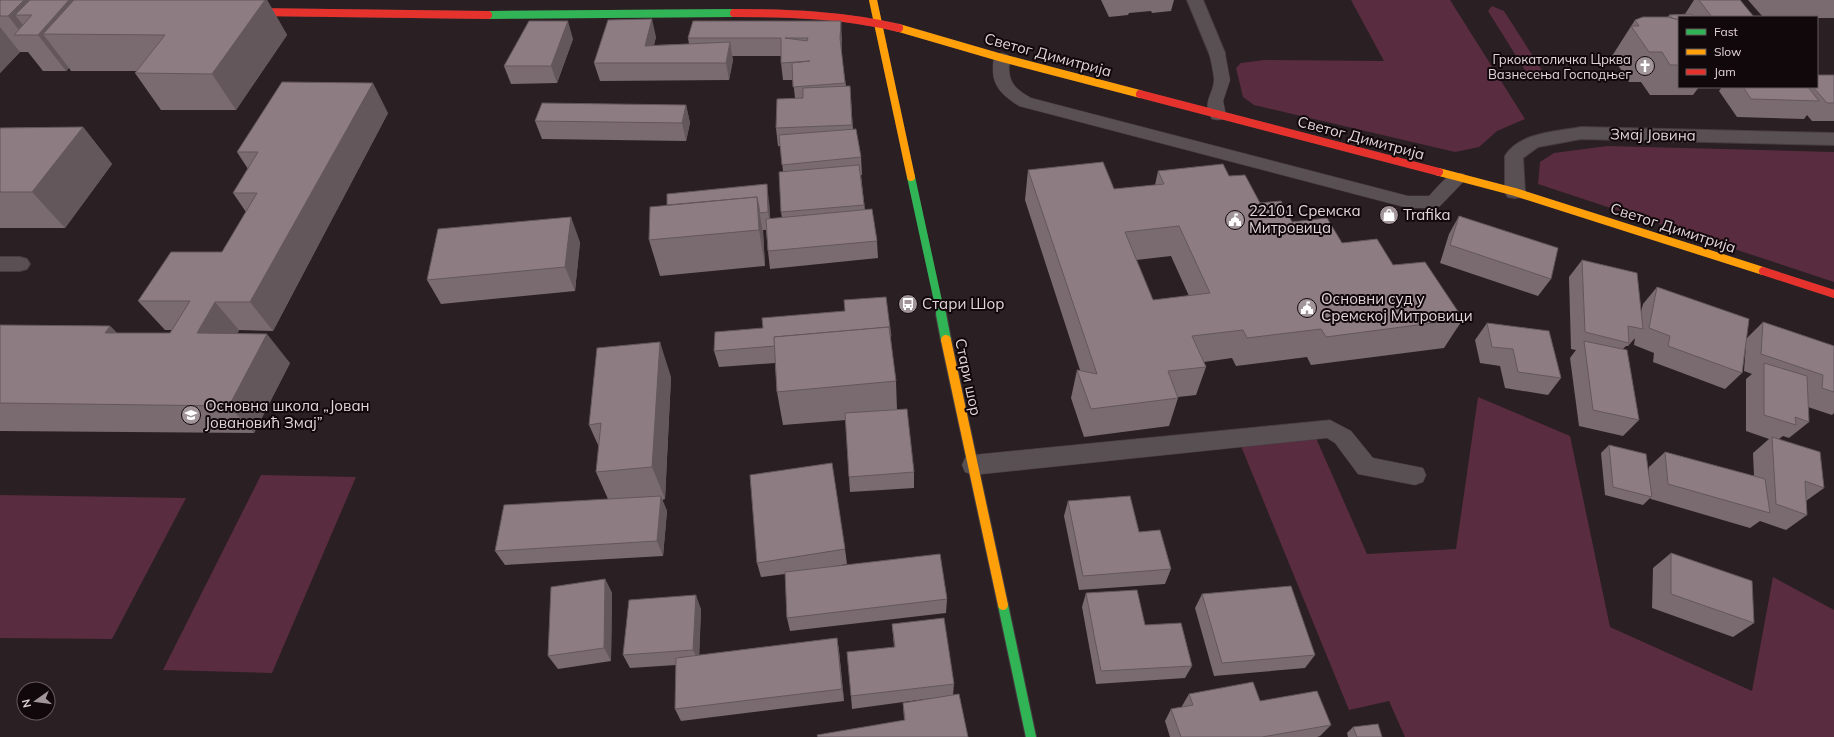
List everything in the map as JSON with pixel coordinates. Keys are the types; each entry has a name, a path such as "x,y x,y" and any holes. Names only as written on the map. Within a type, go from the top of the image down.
{"street":[{"name":"Стари шор","path":"873,0 1031,737"},
{"path":"1195,0 1217,53"},
{"name":"Светог Димитрија","path":"238,12 461,15 762,13 837,15 878,22 945,40 1002,58 1515,192 1834,294"},
{"name":"Змај Јовина","path":"1515,192 1514,156 1534,142 1581,134 1834,140"},
{"path":"0,264 20,264"}],"lane":[{"path":"1217,53 1222,80 1215,101 1218,115"},
{"path":"1002,58 1000,76 1007,91 1025,102 1362,191 1408,202 1434,202 1458,178"},
{"path":"973,465 1330,429 1343,437 1366,467 1415,475"}],"shaded area":[{"path":"1351,0 1450,0 1525,119 1497,131 1479,147 1455,152 1254,105 1243,97 1236,68 1241,63 1264,60 1384,61"},
{"path":"1492,6 1504,11 1545,75 1541,80 1528,75 1488,11"},
{"path":"1607,146 1834,152 1834,282 1538,184 1540,162 1554,153"},
{"path":"1478,397 1570,436 1610,627 1752,691 1773,577 1834,610 1834,737 1405,737 1389,701 1349,710 1241,446 1316,438 1367,554 1456,549"},
{"path":"261,475 356,477 272,673 163,670"},
{"path":"0,495 186,498 112,639 0,638"}],"building":[{"path":"0,0 24,0 8,16 0,16"},
{"path":"30,0 69,0 38,35 14,35 32,15 15,15"},
{"path":"74,0 265,0 212,74 135,73 165,35 43,34"},
{"path":"1699,0 1740,0 1753,16 1711,16"},
{"path":"1692,14 1693,16 1678,16 1678,20 1672,18 1669,15"},
{"path":"1643,17 1668,17 1678,20 1678,65 1670,65 1662,52 1649,52 1631,26 1639,26 1635,20"},
{"path":"652,19 645,46 730,42 726,63 594,63 608,20"},
{"path":"529,21 568,21 551,66 504,66"},
{"path":"693,21 841,21 840,38 845,83 793,87 792,63 810,61 781,63 781,38 688,38","holes":["785,38 808,38 807,41"]},
{"path":"1818,75 1834,75 1834,103 1827,103 1814,88 1818,88"},
{"path":"282,82 373,83 250,302 215,302 197,333 267,334 229,406 0,403 0,325 110,326 105,333 170,333 190,301 138,301 171,252 222,252 257,193 233,193 258,152 237,152"},
{"path":"850,86 852,125 776,128 777,99 803,98 803,88"},
{"path":"1744,88 1809,88 1819,101 1751,99"},
{"path":"542,103 686,105 682,123 535,121"},
{"path":"83,127 32,192 0,192 0,128"},
{"path":"856,129 861,157 782,165 779,135"},
{"name":"Основни суд у Сремској Митровици","path":"1103,162 1114,189 1164,184 1158,171 1223,164 1229,176 1245,175 1260,203 1281,201 1292,222 1327,218 1342,243 1377,239 1393,265 1425,262 1463,319 1326,337 1321,329 1247,338 1243,330 1192,336 1206,367 1168,371 1178,398 1091,409 1077,370 1097,374 1028,170","holes":["1179,226 1210,293 1153,300 1125,232"]},
{"path":"859,165 864,205 781,212 779,172"},
{"path":"767,184 768,212 760,213 757,197 667,205 667,194"},
{"path":"757,197 759,230 649,240 650,207"},
{"path":"872,209 877,241 768,251 766,219"},
{"path":"1459,216 1558,248 1551,279 1450,245"},
{"path":"571,217 565,267 427,280 438,229"},
{"path":"1582,260 1637,273 1643,329 1628,326 1629,343 1585,332"},
{"path":"1657,287 1749,319 1742,373 1668,346 1670,336 1649,328"},
{"path":"886,297 891,336 889,327 774,337 775,346 714,351 715,332 763,328 762,318 845,311 844,300"},
{"path":"1763,322 1834,346 1834,392 1822,388 1823,375 1761,354"},
{"path":"1487,323 1549,331 1561,378 1518,372 1513,349 1492,347"},
{"path":"889,327 896,381 777,392 774,337"},
{"path":"1584,341 1627,350 1639,420 1593,410"},
{"path":"660,342 652,467 596,472 601,423 589,425 597,348"},
{"path":"1764,363 1807,376 1809,422 1795,417 1796,425 1764,415"},
{"path":"907,409 914,472 849,477 845,413"},
{"path":"1772,437 1820,452 1824,488 1805,481 1807,515 1776,504"},
{"path":"1609,445 1646,454 1652,497 1613,487"},
{"path":"1665,452 1765,479 1770,513 1668,484"},
{"path":"832,463 845,549 757,563 750,475"},
{"path":"661,496 657,541 495,551 504,505"},
{"path":"1130,496 1139,532 1160,530 1171,569 1083,576 1068,501"},
{"path":"1671,553 1752,581 1754,623 1671,594"},
{"path":"940,554 947,599 787,618 785,572"},
{"path":"605,579 604,648 548,656 551,587"},
{"path":"1291,586 1315,655 1222,663 1202,594"},
{"path":"1137,590 1145,625 1181,623 1192,666 1101,671 1086,593"},
{"path":"696,595 693,650 623,655 629,600"},
{"path":"944,618 954,684 851,696 847,652 895,647 892,624"},
{"path":"837,638 842,689 675,709 676,658"},
{"path":"1253,682 1260,701 1317,691 1331,725 1262,737 1181,737 1171,709 1193,705 1189,694"},
{"path":"959,694 968,737 818,737 817,735 905,720 903,703"},
{"path":"1378,724 1382,737 1357,737 1353,727"}],"traffic: fast":[{"path":"488,15 734,13"},
{"path":"911,177 946,340"},
{"path":"1003,605 1031,737"}],"traffic: slow":[{"path":"873,0 911,177"},
{"path":"899,28 1002,58 1140,94"},
{"path":"1439,172 1515,192 1763,271"},
{"path":"946,340 1003,605"}],"traffic: jam":[{"path":"245,12 488,15"},
{"path":"734,13 817,15 858,19 899,28"},
{"path":"1140,94 1439,172"},
{"path":"1763,271 1834,294"}],"place":[{"name":"Гркокатоличка Црква Вазнесења Господњег","path":"1645,66"},
{"name":"Trafika","path":"1389,215"},
{"name":"22101 Сремска Митровица","path":"1235,220"},
{"name":"Стари Шор","path":"908,304"},
{"name":"Основни суд у Сремској Митровици","path":"1307,308"},
{"name":"Основна школа „Јован Јовановић Змај”","path":"191,415"}]}
